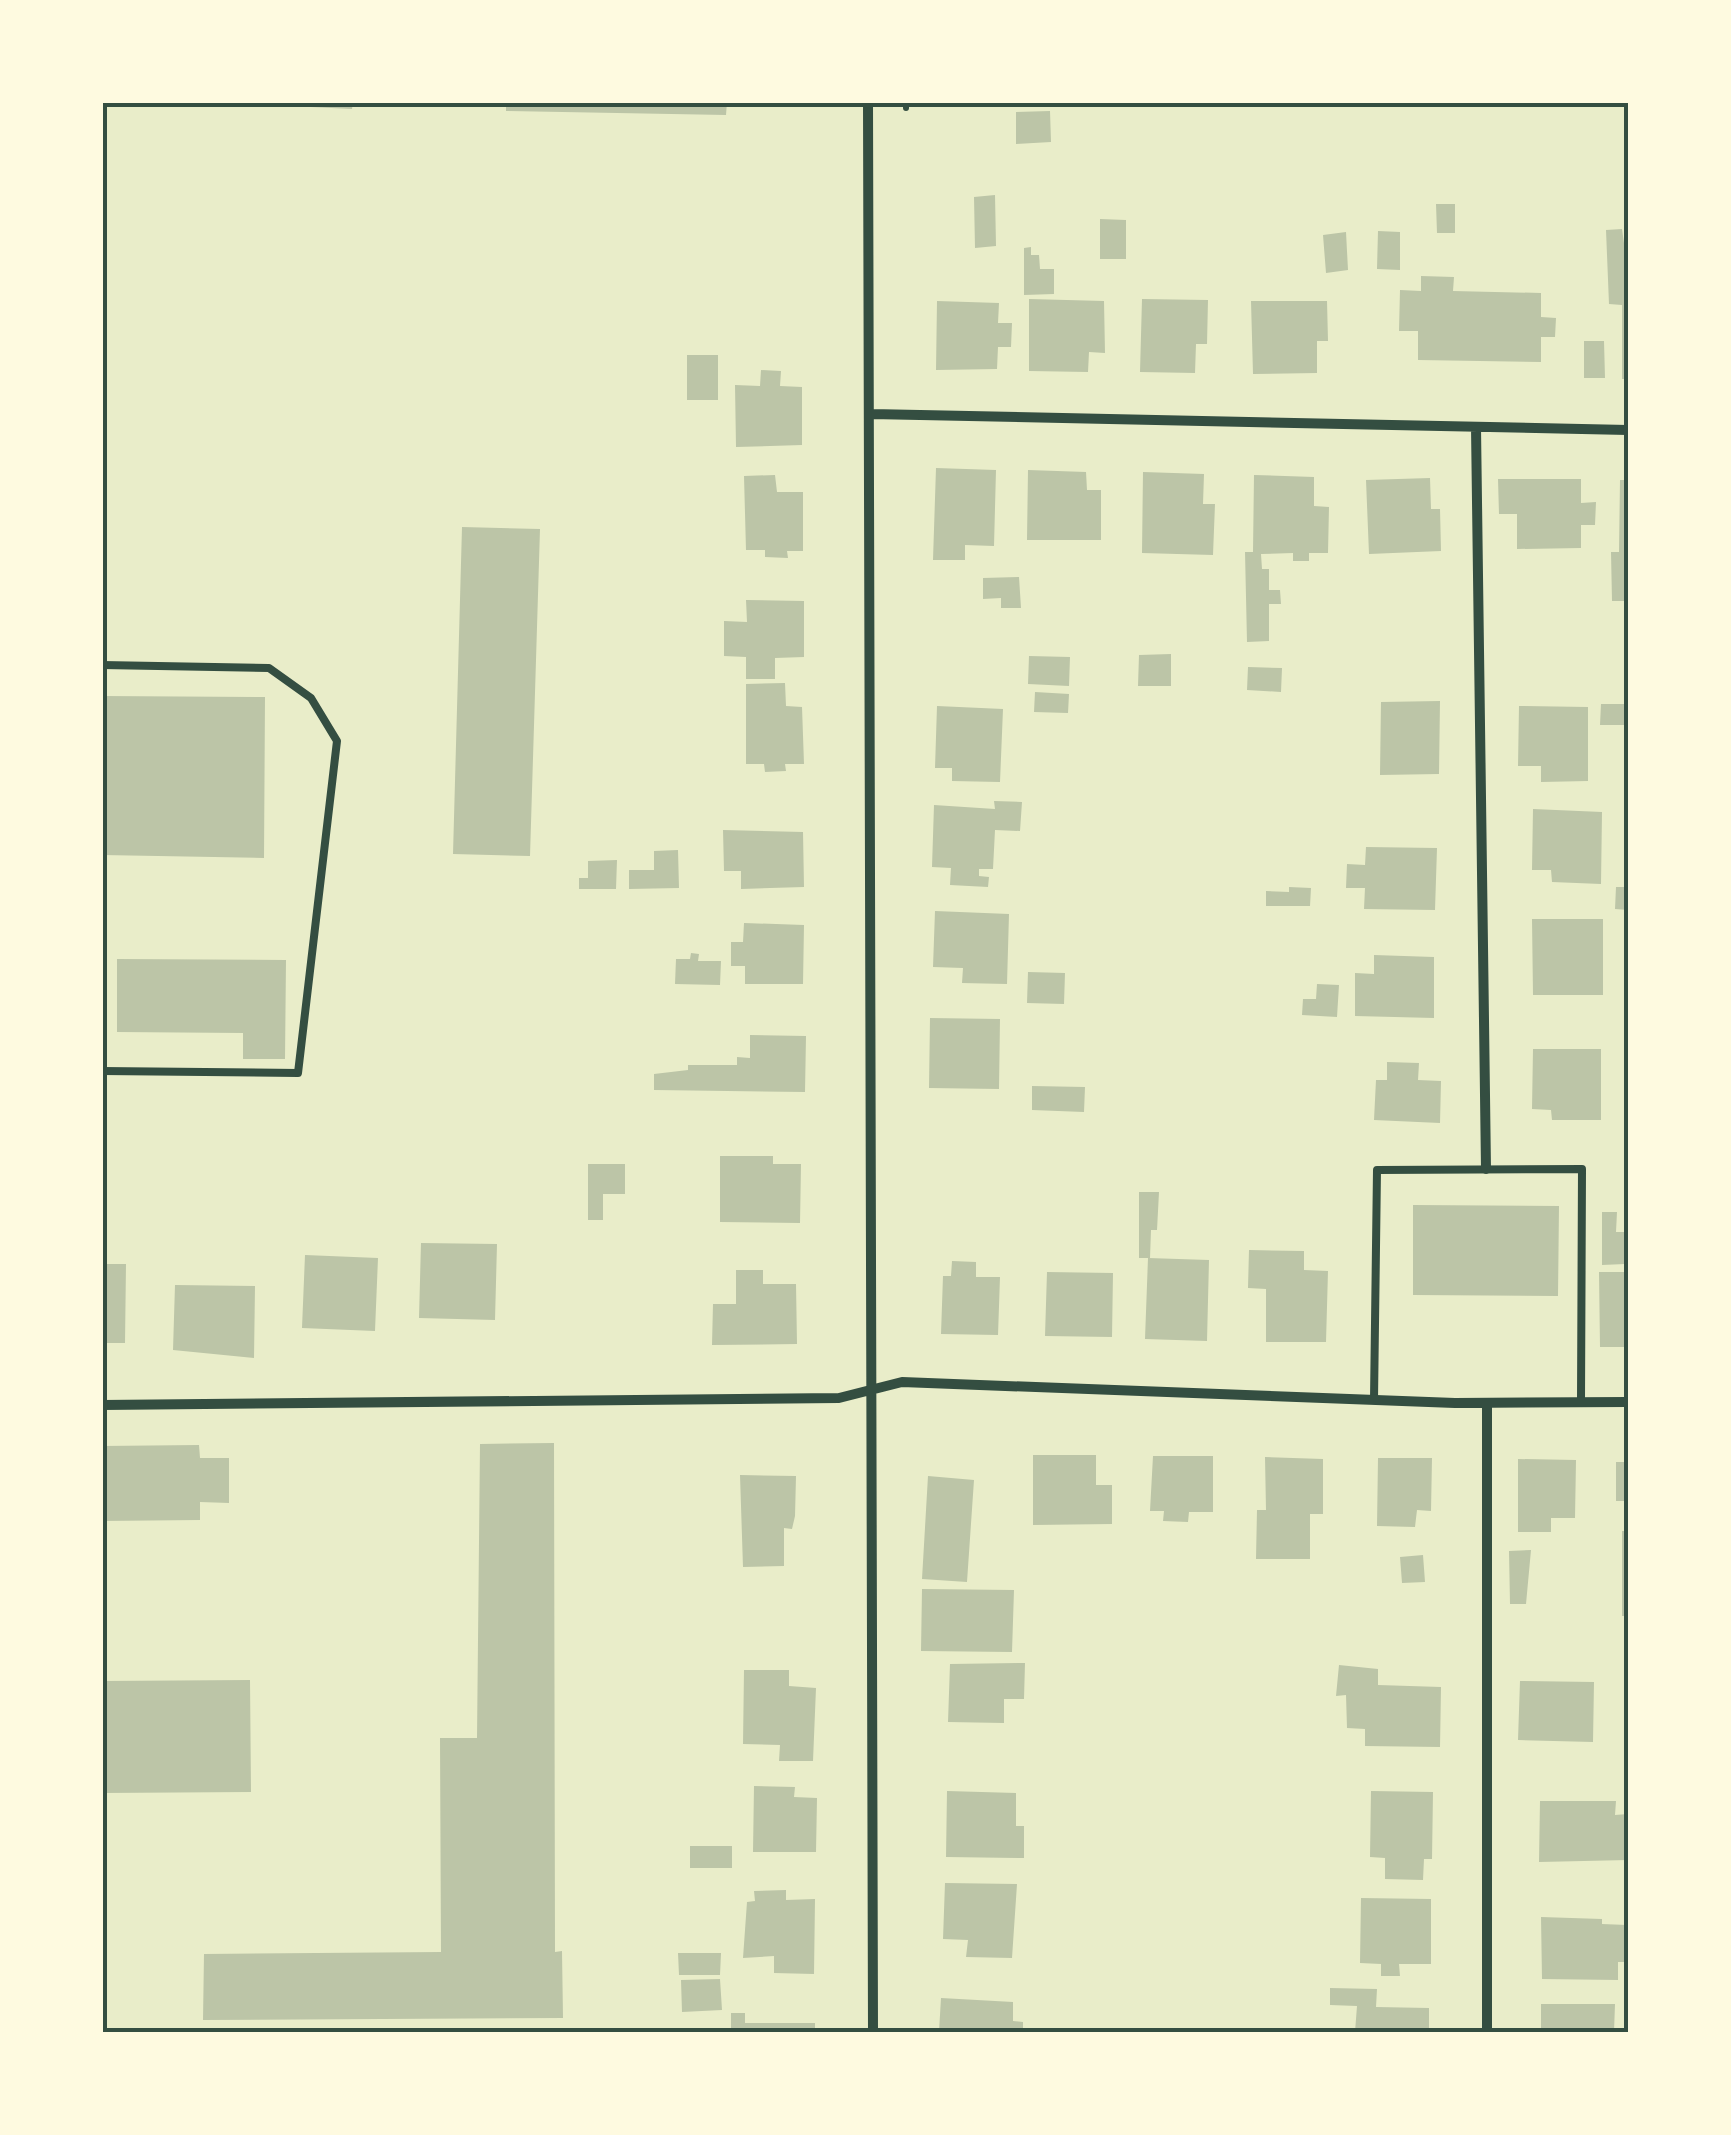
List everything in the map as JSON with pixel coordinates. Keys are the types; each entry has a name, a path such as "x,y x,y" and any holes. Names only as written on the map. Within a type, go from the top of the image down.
{"street":[{"path":"868,102 873,2032"},
{"path":"870,414 1628,430"},
{"path":"1476,426 1486,1169"},
{"path":"102,1404 839,1398 902,1382 1487,1404 1628,1402"},
{"path":"1486,2032 1487,1404"}],"lane":[{"path":"102,665 269,668 311,698 336,741 298,1074 102,1071"},
{"path":"1374,1400 1377,1170 1582,1169 1581,1402"}],"building":[{"path":"210,102 353,102 352,109"},
{"path":"506,102 727,102 726,115 506,111"},
{"path":"1050,111 1051,142 1016,144 1016,112"},
{"path":"995,195 996,246 975,248 974,197"},
{"path":"1436,204 1455,204 1455,233 1437,233"},
{"path":"1100,219 1126,220 1126,259 1100,259"},
{"path":"1622,229 1624,243 1628,243 1628,379 1622,379 1622,305 1609,304 1606,230"},
{"path":"1378,231 1400,232 1400,270 1377,269"},
{"path":"1346,232 1348,270 1326,273 1323,235"},
{"path":"1031,247 1031,255 1039,255 1040,269 1054,269 1054,294 1024,295 1024,248"},
{"path":"1421,276 1454,277 1453,291 1541,293 1541,317 1556,318 1555,337 1541,337 1541,362 1418,360 1418,331 1399,331 1400,290 1421,291"},
{"path":"1029,299 1104,301 1105,353 1089,352 1088,372 1029,371"},
{"path":"1142,299 1208,300 1207,344 1196,344 1195,373 1140,372"},
{"path":"937,301 999,303 998,323 1012,323 1011,347 998,347 997,369 936,370"},
{"path":"1251,301 1327,301 1328,341 1317,341 1317,373 1253,374"},
{"path":"1584,341 1604,341 1605,378 1584,378"},
{"path":"687,355 718,355 718,400 687,400"},
{"path":"761,370 781,371 780,386 802,387 802,445 736,447 735,385 760,386"},
{"path":"936,468 996,470 994,546 965,545 965,560 933,560"},
{"path":"1028,470 1086,472 1087,490 1101,490 1101,540 1027,540"},
{"path":"1143,472 1204,474 1203,504 1215,504 1213,555 1142,553"},
{"path":"775,475 777,492 803,492 803,551 787,551 788,558 765,557 765,550 746,550 744,476"},
{"path":"1254,475 1314,477 1314,506 1329,507 1328,553 1309,553 1309,561 1293,561 1293,553 1261,554 1262,569 1269,569 1269,590 1280,590 1281,604 1269,604 1269,641 1247,642 1245,552 1253,552"},
{"path":"1430,478 1431,509 1440,509 1441,551 1369,554 1366,480"},
{"path":"1498,479 1581,479 1581,503 1596,502 1595,525 1581,525 1581,548 1517,549 1517,514 1499,514"},
{"path":"1620,480 1628,480 1628,601 1612,601 1611,552 1619,552"},
{"path":"462,527 540,529 530,856 453,854"},
{"path":"1019,577 1021,608 1001,608 1001,598 983,599 983,578"},
{"path":"746,600 804,601 804,657 775,658 775,679 746,679 746,657 724,656 724,621 747,622"},
{"path":"1171,654 1171,686 1138,686 1139,655"},
{"path":"1029,656 1070,657 1069,686 1028,684"},
{"path":"1248,667 1282,668 1281,692 1247,690"},
{"path":"785,683 786,706 802,707 804,764 785,764 786,771 765,772 764,764 746,764 746,684"},
{"path":"1035,692 1069,694 1068,713 1034,712"},
{"path":"102,696 265,697 264,858 102,855"},
{"path":"1440,701 1439,774 1380,775 1381,702"},
{"path":"1601,704 1628,704 1628,725 1600,725"},
{"path":"937,706 1003,709 1000,782 952,781 952,768 935,768"},
{"path":"1519,706 1588,707 1588,781 1541,782 1541,766 1518,766"},
{"path":"994,801 1022,802 1020,831 995,830 993,869 979,869 979,876 989,877 988,887 950,885 951,868 932,867 934,805 995,809"},
{"path":"1533,809 1602,812 1601,884 1552,882 1551,870 1532,870"},
{"path":"723,830 803,832 804,887 741,889 741,871 724,871"},
{"path":"1366,847 1437,848 1435,910 1364,909 1365,888 1346,888 1347,864 1365,865"},
{"path":"678,850 679,888 629,889 629,870 654,870 654,851"},
{"path":"617,860 616,889 579,889 579,878 588,878 588,861"},
{"path":"1289,887 1311,888 1310,906 1266,906 1266,891 1289,892"},
{"path":"1616,887 1628,887 1628,910 1615,909"},
{"path":"935,911 1009,914 1007,984 962,983 963,968 933,967"},
{"path":"1532,919 1603,919 1603,995 1533,995"},
{"path":"744,923 804,925 803,984 745,984 745,966 731,966 731,942 743,942"},
{"path":"691,953 699,954 698,961 721,961 720,985 675,984 676,959 690,959"},
{"path":"1374,955 1434,957 1434,1018 1355,1016 1355,973 1374,974"},
{"path":"117,959 286,960 285,1059 243,1059 243,1033 117,1032"},
{"path":"1028,972 1065,973 1064,1004 1027,1003"},
{"path":"1317,984 1339,985 1337,1017 1302,1015 1303,999 1316,999"},
{"path":"930,1018 1000,1019 999,1089 929,1088"},
{"path":"750,1035 806,1036 805,1092 654,1090 654,1074 688,1070 688,1065 737,1065 737,1057 750,1058"},
{"path":"1533,1049 1601,1049 1601,1120 1552,1120 1551,1110 1532,1109"},
{"path":"1387,1062 1419,1063 1418,1080 1441,1081 1440,1123 1374,1120 1376,1080 1387,1080"},
{"path":"1032,1086 1085,1087 1084,1112 1032,1110"},
{"path":"720,1156 773,1156 773,1164 801,1164 800,1223 720,1222"},
{"path":"588,1164 625,1164 625,1194 603,1194 603,1220 588,1220"},
{"path":"1139,1192 1159,1192 1157,1230 1151,1230 1150,1258 1139,1258"},
{"path":"1413,1205 1559,1206 1558,1296 1413,1295"},
{"path":"1602,1212 1617,1212 1616,1232 1625,1232 1625,1264 1602,1265"},
{"path":"421,1243 497,1244 495,1320 419,1318"},
{"path":"1249,1250 1304,1251 1304,1270 1328,1271 1326,1342 1266,1342 1266,1289 1248,1288"},
{"path":"305,1255 378,1258 375,1331 302,1328"},
{"path":"1148,1258 1209,1260 1207,1341 1145,1339"},
{"path":"952,1261 976,1262 976,1277 1000,1277 998,1335 941,1334 943,1276 951,1276"},
{"path":"102,1264 126,1264 125,1343 102,1343"},
{"path":"736,1270 763,1270 763,1284 796,1284 797,1344 712,1345 713,1304 736,1304"},
{"path":"1047,1272 1113,1273 1112,1337 1045,1336"},
{"path":"1599,1272 1628,1272 1628,1347 1600,1347"},
{"path":"175,1285 255,1286 254,1358 173,1350"},
{"path":"554,1443 555,1952 562,1951 563,2018 203,2020 204,1954 441,1952 440,1738 477,1738 480,1444"},
{"path":"199,1445 200,1458 229,1458 229,1503 200,1502 200,1520 102,1521 102,1446"},
{"path":"1033,1455 1096,1455 1096,1485 1112,1485 1112,1524 1033,1525"},
{"path":"1153,1456 1213,1456 1213,1512 1189,1512 1188,1522 1163,1521 1164,1511 1150,1511"},
{"path":"1265,1457 1323,1459 1323,1514 1310,1514 1310,1559 1256,1559 1257,1510 1266,1510"},
{"path":"1378,1458 1432,1458 1431,1511 1417,1510 1415,1527 1377,1526"},
{"path":"1518,1459 1576,1460 1575,1518 1551,1518 1551,1532 1518,1532"},
{"path":"1616,1462 1628,1462 1628,1501 1616,1501"},
{"path":"740,1475 796,1476 792,1529 784,1528 784,1566 743,1567"},
{"path":"928,1476 974,1480 967,1582 922,1579"},
{"path":"1622,1531 1628,1531 1628,1616 1622,1616"},
{"path":"1531,1550 1526,1604 1510,1604 1509,1551"},
{"path":"1423,1555 1425,1582 1402,1583 1400,1557"},
{"path":"922,1589 1014,1590 1012,1652 921,1651"},
{"path":"1025,1663 1024,1699 1004,1699 1004,1723 948,1722 950,1664"},
{"path":"1339,1665 1378,1669 1378,1685 1441,1687 1440,1747 1365,1746 1365,1729 1347,1728 1346,1695 1336,1696"},
{"path":"744,1670 789,1670 789,1686 816,1688 813,1761 779,1761 780,1745 743,1744"},
{"path":"250,1680 251,1792 102,1793 102,1681"},
{"path":"1520,1681 1594,1682 1593,1742 1518,1740"},
{"path":"754,1786 795,1787 794,1797 817,1798 816,1852 753,1852"},
{"path":"947,1791 1016,1793 1016,1826 1024,1826 1024,1858 946,1857"},
{"path":"1371,1791 1433,1792 1432,1859 1424,1859 1423,1880 1385,1879 1385,1858 1370,1857"},
{"path":"1540,1801 1616,1801 1615,1815 1628,1814 1628,1860 1539,1862"},
{"path":"690,1846 732,1846 732,1868 690,1868"},
{"path":"945,1883 1017,1884 1012,1958 966,1957 968,1940 943,1939"},
{"path":"786,1890 786,1900 815,1899 814,1974 774,1973 774,1956 743,1958 747,1902 755,1901 754,1891"},
{"path":"1361,1898 1431,1899 1431,1964 1399,1964 1400,1976 1381,1976 1381,1964 1360,1963"},
{"path":"1541,1917 1602,1919 1602,1924 1627,1925 1628,1962 1618,1962 1618,1980 1542,1979"},
{"path":"678,1953 721,1953 720,1975 679,1975"},
{"path":"720,1979 722,2010 682,2012 681,1980"},
{"path":"1330,1988 1377,1989 1376,2007 1429,2008 1429,2032 1355,2032 1357,2006 1330,2005"},
{"path":"941,1998 1013,2002 1013,2021 1023,2022 1023,2032 939,2032"},
{"path":"1541,2004 1615,2004 1614,2032 1541,2032"},
{"path":"731,2013 745,2013 745,2023 815,2023 815,2032 731,2032"}]}
